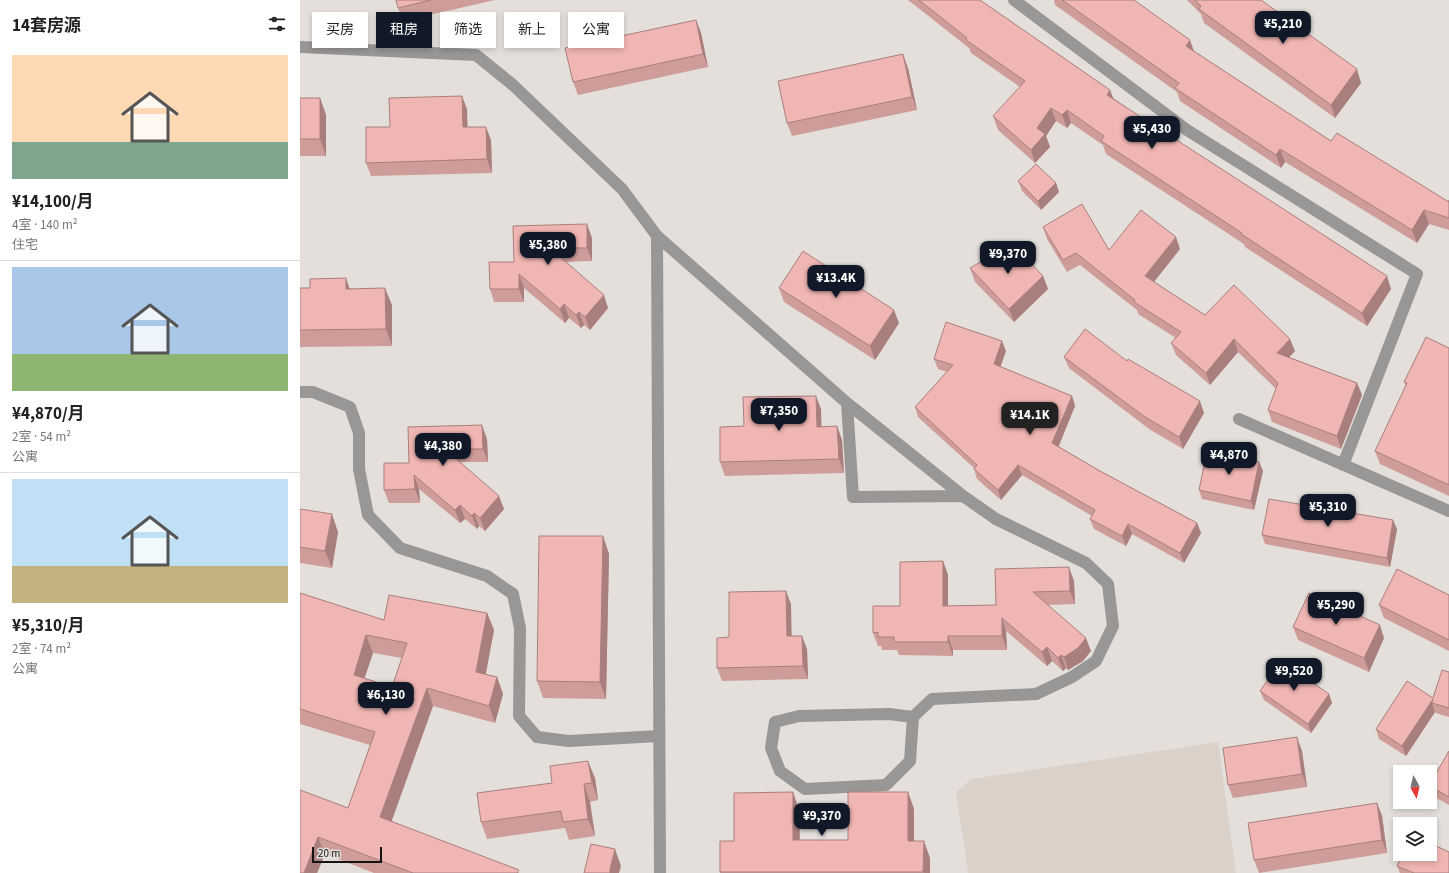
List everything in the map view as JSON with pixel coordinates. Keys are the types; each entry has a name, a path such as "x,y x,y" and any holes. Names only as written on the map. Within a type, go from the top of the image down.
{"street":[{"path":"1014,0 1187,130 1417,274 1343,465"},
{"path":"300,47 476,55 513,85 622,189 657,236 847,403 963,496 996,519 1086,563 1108,584 1113,626 1096,662 1072,677 1036,694 932,699 913,717 910,761 886,785 805,789 780,771 770,748 775,722 799,716 889,714 913,717"},
{"path":"657,236 660,873"},
{"path":"300,392 313,392 350,407 359,434 359,469 368,515 400,548 487,576 513,594 520,628 520,716 537,737 569,741 659,736"},
{"path":"847,403 853,497 963,496"},
{"path":"1239,420 1449,511"}],"shaded area":[{"path":"1218,742 1236,873 968,873 956,792 971,779"}],"building":[{"path":"396,0 431,0 398,8"},
{"path":"919,0 980,0 1110,90 1107,95 1387,276 1362,313 1101,141 1104,136 1067,110 1062,115 1051,108 1037,128 1045,134 1031,150 993,116 1025,81 966,40 967,38"},
{"path":"1062,0 1134,0 1190,40 1186,46 1331,141 1337,133 1449,202 1449,218 1424,210 1412,230 1280,149 1276,155 1175,88 1179,83"},
{"path":"1195,0 1261,0 1357,69 1331,105 1199,9 1201,6"},
{"path":"696,20 703,54 573,82 565,48 624,48 624,35"},
{"path":"903,54 912,97 787,123 778,81"},
{"path":"462,96 463,127 486,127 487,159 366,163 366,127 390,127 389,98"},
{"path":"300,98 320,98 320,139 300,139"},
{"path":"1036,164 1056,183 1038,201 1018,181"},
{"path":"1082,204 1109,250 1141,210 1176,237 1145,276 1205,315 1234,285 1290,339 1277,353 1357,383 1337,436 1268,410 1278,383 1234,339 1206,373 1171,343 1181,332 1134,302 1135,300 1076,253 1063,260 1043,227"},
{"path":"587,224 587,248 550,248 604,295 585,317 579,312 576,315 564,304 560,309 519,274 519,289 490,289 489,262 514,262 513,226"},
{"path":"1012,244 1043,276 1009,309 970,268"},
{"path":"803,251 894,310 870,346 779,288"},
{"path":"346,278 346,289 385,288 386,329 300,330 300,288 310,288 310,279"},
{"path":"946,322 1002,341 994,364 1072,396 1052,443 1100,471 1197,523 1180,553 1128,524 1122,536 1090,519 1095,510 1018,465 998,490 974,469 977,465 915,407 953,365 934,359"},
{"path":"1085,329 1127,361 1128,359 1200,401 1179,437 1145,417 1064,357"},
{"path":"1426,337 1449,348 1449,485 1375,451 1407,383 1404,382"},
{"path":"816,396 817,427 837,426 839,459 720,462 720,427 744,426 743,397"},
{"path":"482,425 483,449 445,449 499,496 480,518 474,513 472,516 460,505 455,510 414,475 415,489 384,490 384,463 409,463 408,427"},
{"path":"1207,451 1259,462 1251,501 1199,490"},
{"path":"1269,499 1393,520 1387,558 1262,535"},
{"path":"300,509 332,514 325,551 300,547"},
{"path":"539,536 603,536 600,682 537,681"},
{"path":"943,561 943,606 996,605 995,569 1069,567 1070,591 1033,592 1086,638 1078,648 1064,657 1061,655 1058,658 1047,647 1042,652 1002,618 1002,636 948,636 948,642 894,642 894,637 878,637 878,632 873,633 873,606 900,606 900,562"},
{"path":"1397,569 1449,595 1449,640 1379,605"},
{"path":"786,591 787,636 802,636 803,666 717,668 717,638 729,637 729,592"},
{"path":"300,593 384,620 389,595 487,613 476,672 497,677 489,706 427,688 380,817 519,870 517,873 413,873 318,837 304,873 300,873 300,790 348,808 375,732 300,709","holes":["366,635 407,643 392,687 354,675"]},
{"path":"1309,593 1380,625 1364,658 1293,627"},
{"path":"1281,661 1329,694 1308,724 1260,691"},
{"path":"1442,670 1449,672 1449,708 1432,703 1433,699 1402,746 1376,729 1407,681 1433,698"},
{"path":"1297,737 1302,774 1228,785 1223,748"},
{"path":"1449,751 1449,797 1437,790 1437,772"},
{"path":"588,761 592,783 584,784 588,819 563,822 561,811 481,822 477,793 552,783 550,766"},
{"path":"793,792 793,840 848,840 848,792 908,792 908,841 924,841 923,872 720,872 720,841 734,841 734,793"},
{"path":"1377,803 1382,840 1254,860 1248,823"},
{"path":"591,844 615,849 610,873 584,873"},
{"path":"1437,846 1449,852 1449,873 1414,873 1397,866 1400,861 1437,861"}]}
